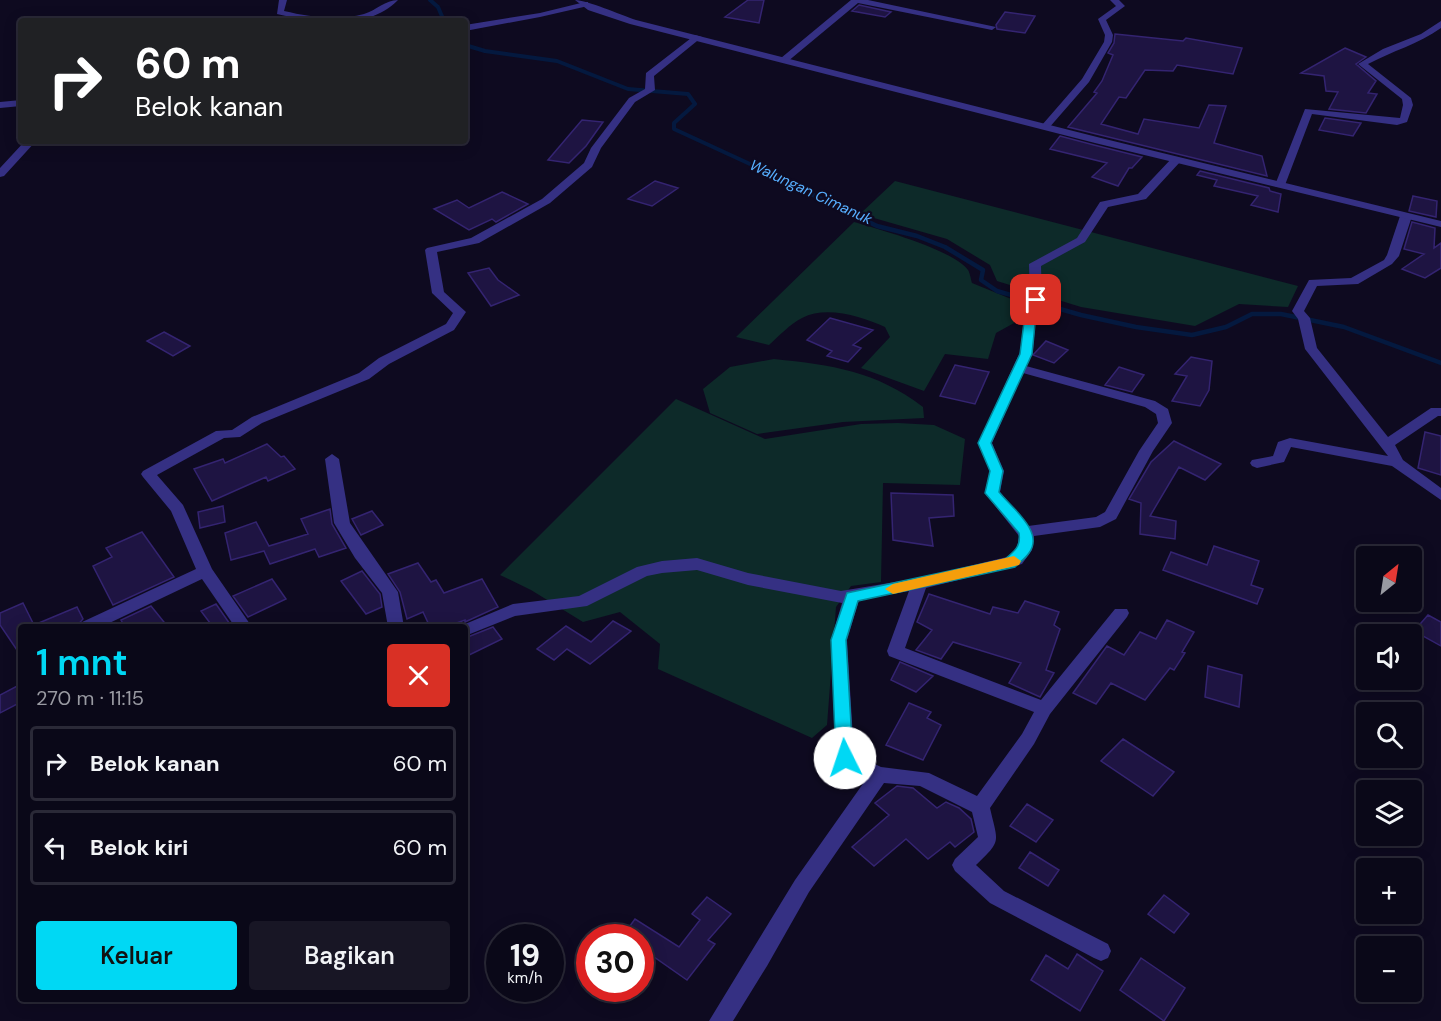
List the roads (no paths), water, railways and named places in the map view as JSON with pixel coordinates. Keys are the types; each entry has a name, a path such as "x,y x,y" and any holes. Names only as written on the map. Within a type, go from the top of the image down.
{"street":[{"path":"283,0 280,12 309,18"},
{"path":"360,18 377,12 394,0"},
{"path":"784,60 856,0 992,27"},
{"path":"1044,127 1080,88 1103,52 1109,35 1102,19 1103,16 1121,6 1114,0"},
{"path":"468,27 540,15 582,2 633,22 1044,127 1441,224"},
{"path":"1280,185 1308,111 1397,122 1404,120 1408,105 1406,98 1362,64 1386,51 1424,36 1441,24"},
{"path":"242,624 205,571 178,509 148,474 221,434 235,434 257,420 364,376 384,361 450,327 459,310 444,300 438,292 431,250 472,243 546,201 588,165 596,148 629,104 650,90 649,75 698,38"},
{"path":"0,105 18,103"},
{"path":"0,174 28,144"},
{"path":"468,629 513,610 581,602 643,572 662,567 697,564 748,579 841,597 852,597 1010,563 1024,550 1027,541 1025,532 992,493 997,471 985,443 1028,350 1033,307 1034,267 1037,261 1081,240 1104,204 1145,195 1176,160"},
{"path":"1387,461 1396,457 1311,349 1304,320 1298,309 1313,283 1354,282 1391,260 1406,216"},
{"path":"1020,368 1150,404 1160,409 1165,417 1165,423 1146,451 1111,515 1100,522 1025,532"},
{"path":"1387,444 1436,411 1441,412"},
{"path":"1257,464 1279,459 1283,445 1290,442 1387,461 1441,495"},
{"path":"332,459 342,523 361,554 390,592 395,624"},
{"path":"92,624 205,571"},
{"path":"919,584 895,651 1021,698 1044,710"},
{"path":"852,597 839,640 845,758 879,775 922,778 980,807"},
{"path":"1101,951 997,897 962,866 988,840 980,807 1028,739 1044,710 1121,612"},
{"path":"720,1021 802,886 879,775"}],"waterway":[{"name":"Walungan Cimanuk","path":"430,0 438,7 443,18"},
{"name":"Walungan Cimanuk","path":"468,46 485,51 557,61 628,89 688,94 695,104 674,123 674,129 763,170"},
{"name":"Walungan Cimanuk","path":"760,169 877,226 917,236 945,247 983,270 981,280 997,291 1081,315 1136,327 1192,335 1226,327 1252,314 1281,314 1344,327 1441,363"}]}
